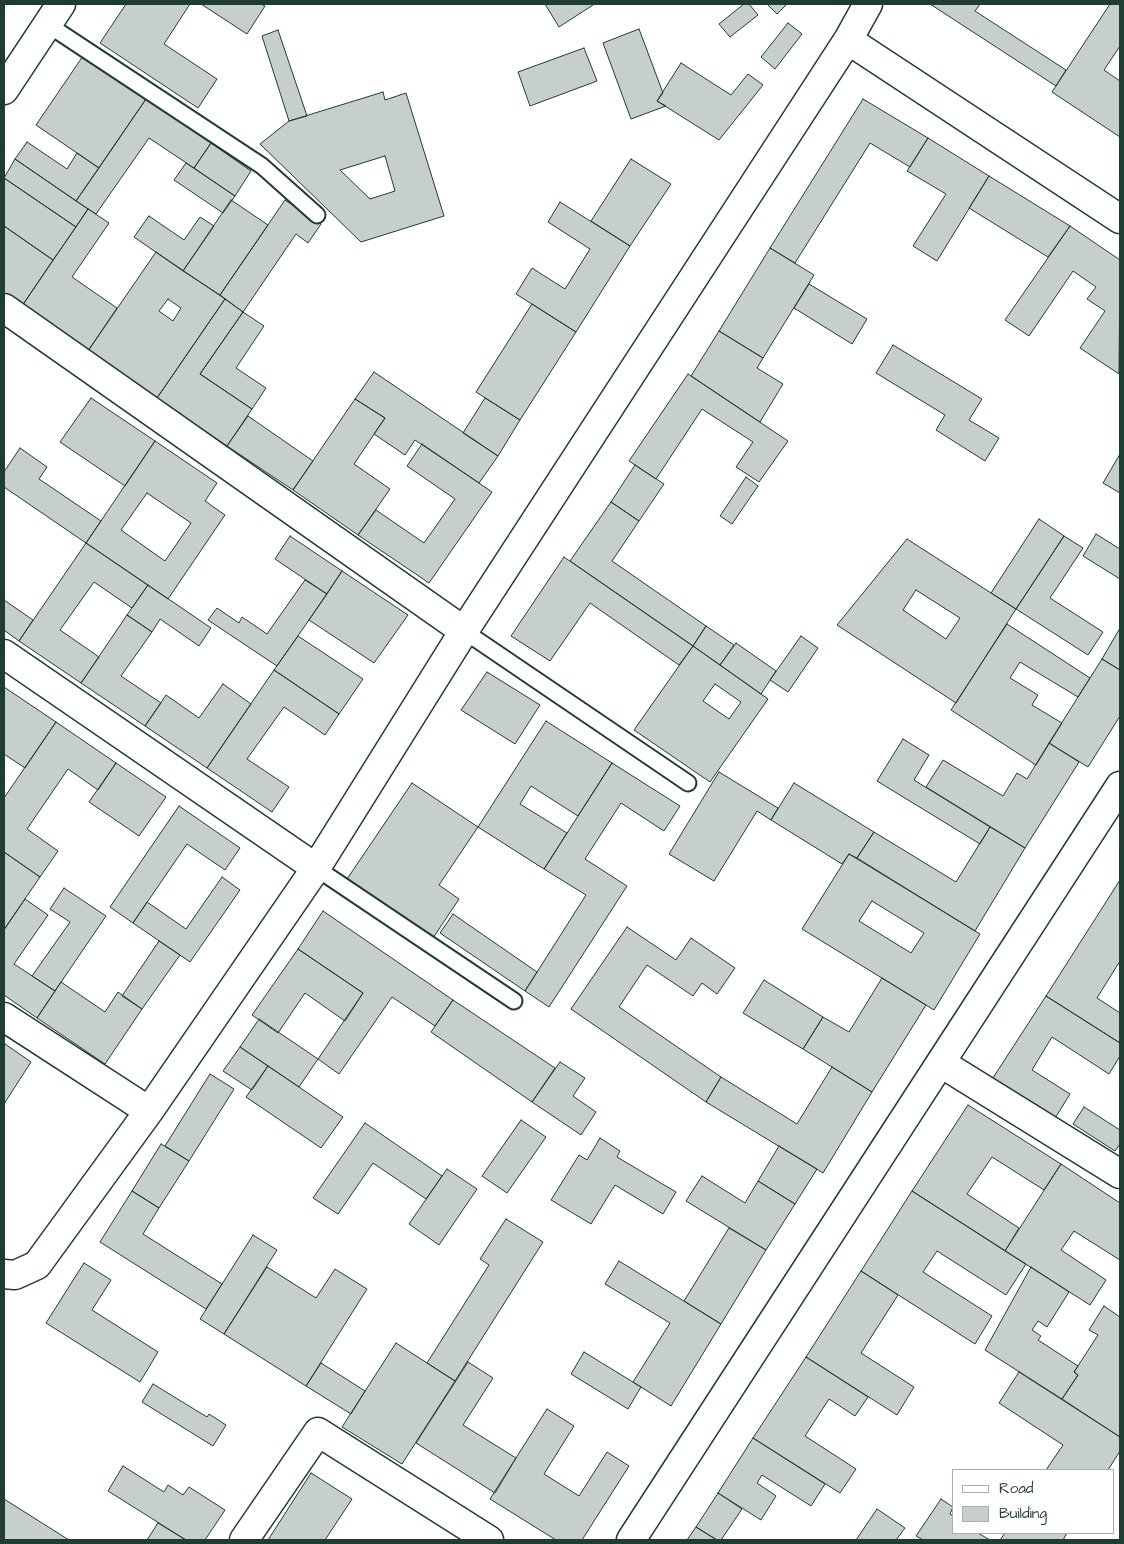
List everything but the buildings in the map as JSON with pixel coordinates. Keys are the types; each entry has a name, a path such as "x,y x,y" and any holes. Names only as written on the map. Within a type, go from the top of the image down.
{"street":[{"path":"4,1274 15,1275 37,1265 149,1111 316,868 464,631 848,40 868,4"},
{"path":"4,90 54,14"},
{"path":"848,40 1120,219"},
{"path":"4,308 464,631"},
{"path":"4,654 316,868"},
{"path":"631,1540 1120,786"},
{"path":"4,1017 149,1111"},
{"path":"941,1063 1120,1174"},
{"path":"244,1540 318,1432 489,1540"}],"lane":[{"path":"54,14 262,166 317,215"},
{"path":"464,631 688,783"},
{"path":"316,868 514,1001"}]}
